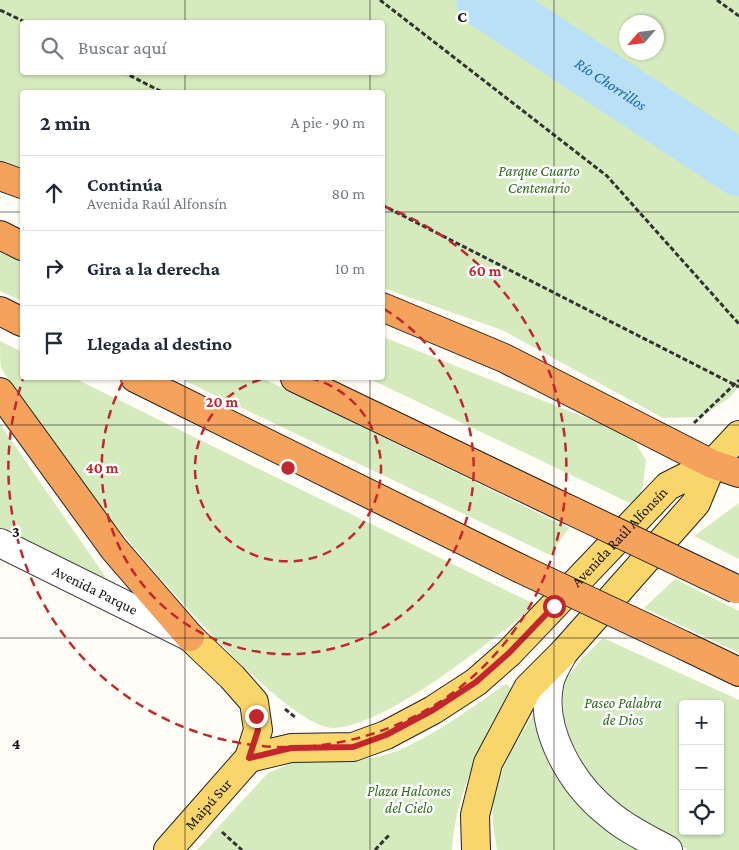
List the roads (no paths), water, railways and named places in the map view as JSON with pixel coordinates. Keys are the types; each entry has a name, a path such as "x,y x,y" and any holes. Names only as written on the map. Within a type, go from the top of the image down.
{"highway":[{"path":"0,176 20,183"},
{"path":"0,235 20,245"},
{"path":"385,308 504,358 712,464 739,473"},
{"path":"0,311 20,321"},
{"path":"139,380 519,568 739,672"},
{"path":"299,380 738,590"},
{"path":"0,392 114,549 190,637"}],"main road":[{"name":"Avenida Raúl Alfonsín","path":"249,758 291,748 353,747 386,735 433,710 476,682 509,653 668,486 712,464 739,435"},
{"name":"Avenida Raúl Alfonsín","path":"476,850 475,815 488,763 528,688 564,651 696,503 712,464"},
{"path":"190,637 232,677 254,702 258,730 249,758"},
{"name":"Maipú Sur","path":"168,850 249,758"}],"street":[{"name":"Avenida Parque","path":"0,543 190,637"},
{"path":"564,651 550,680 548,712 558,748 581,788 609,815 668,850"}],"waterway":[{"name":"Río Chorrillos","path":"484,0 739,168"}],"park label":[{"name":"Parque Cuarto Centenario","path":"539,180"},
{"name":"Paseo Palabra de Dios","path":"623,712"},
{"name":"Plaza Halcones del Cielo","path":"409,800"}]}
